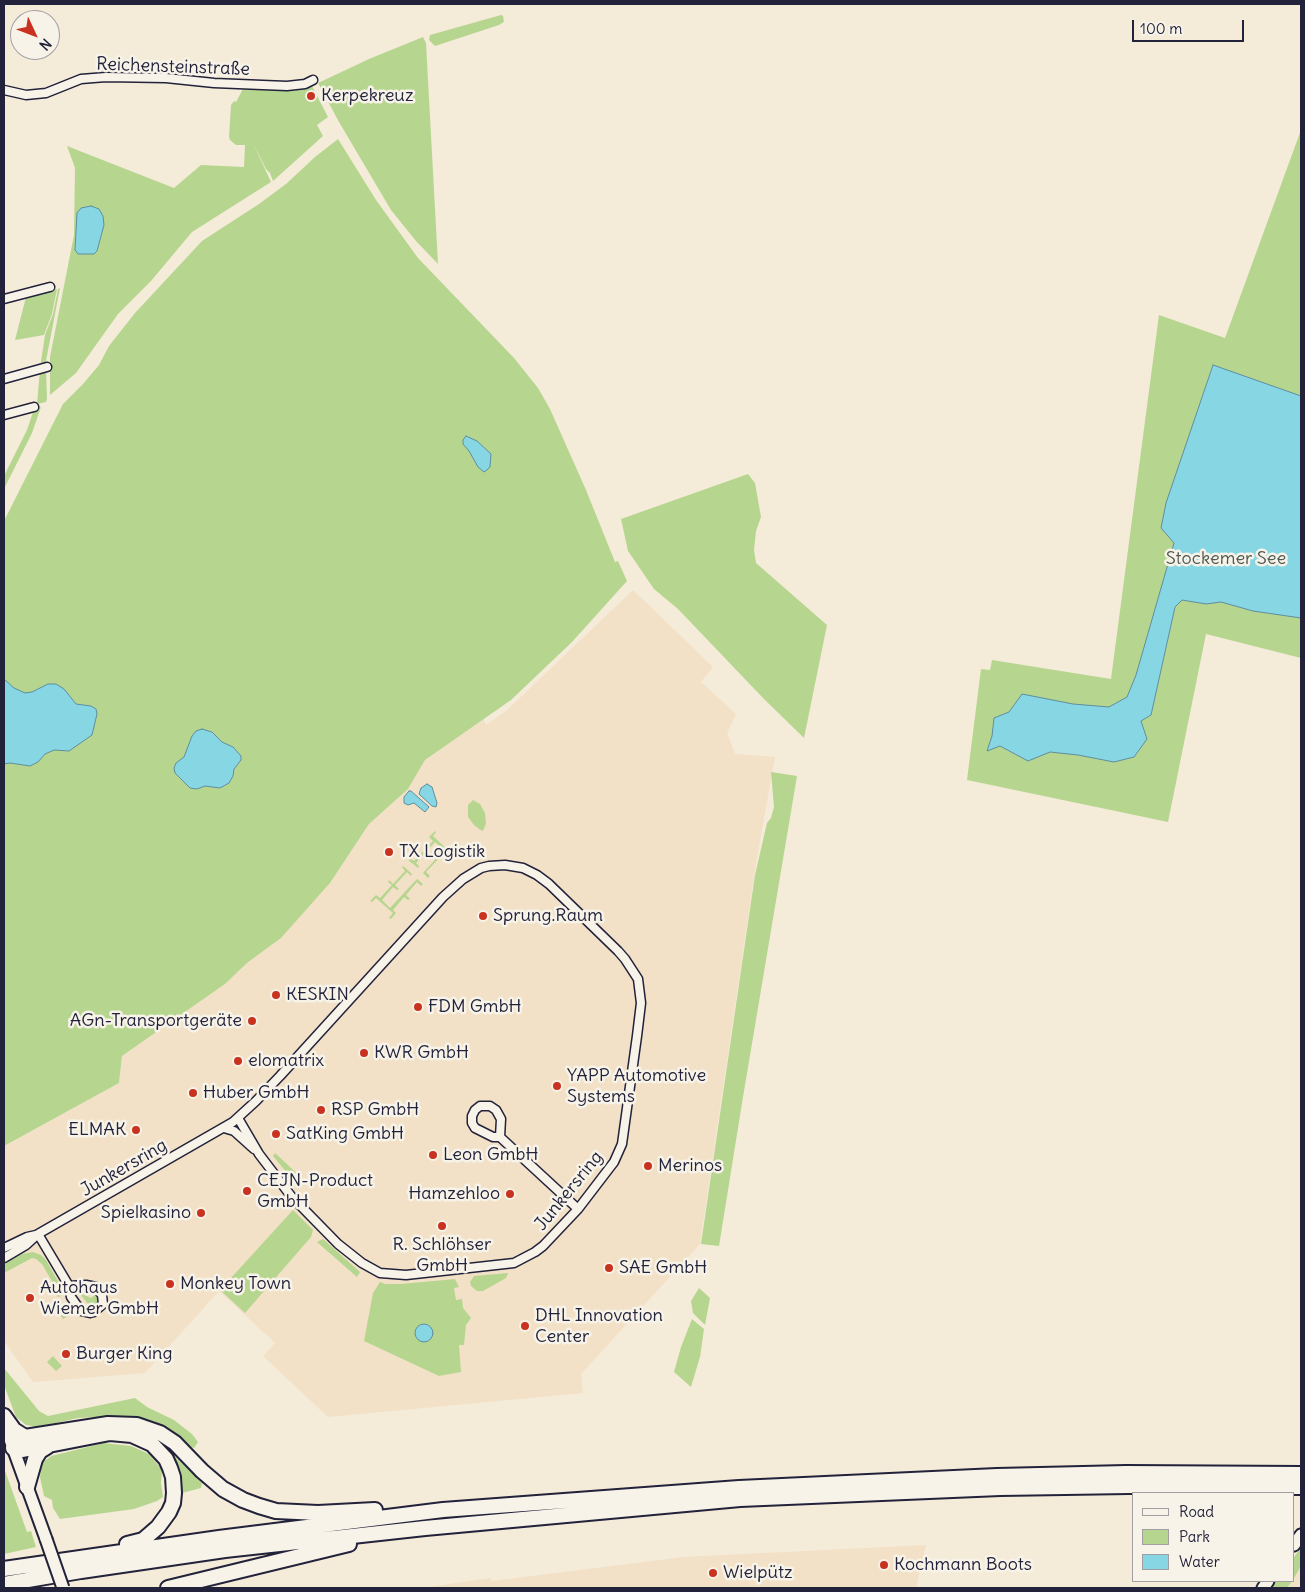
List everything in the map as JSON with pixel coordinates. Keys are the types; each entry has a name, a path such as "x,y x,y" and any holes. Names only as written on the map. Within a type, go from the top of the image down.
{"highway":[{"path":"4,1416 14,1430 26,1437"},
{"path":"48,1562 143,1540 158,1527 169,1512 174,1493 173,1477 166,1459 152,1444 143,1438 110,1432 22,1450 13,1448 16,1443 26,1437 108,1424 137,1425 160,1433 175,1443 202,1471 224,1489 243,1500 276,1511 318,1513 390,1509 444,1510"},
{"path":"27,1487 35,1459 40,1451 56,1443"},
{"path":"4,1570 219,1538 444,1510 739,1488 997,1476 1135,1473 1301,1474"},
{"path":"4,1584 225,1550 425,1528 750,1498 1000,1488 1129,1486 1301,1487"},
{"path":"168,1588 425,1528"}],"main road":[{"path":"4,1423 63,1588"}],"street":[{"name":"Reichensteinstraße","path":"4,90 26,95 46,92 81,80 106,77 166,78 287,86 305,84 313,80"},
{"path":"4,299 50,286"},
{"path":"4,379 47,367"},
{"path":"4,415 34,407"},
{"name":"Junkersring","path":"4,1258 26,1245 38,1234 224,1128 238,1118 280,1076 454,886 473,873 489,866 505,865 523,868 537,875 555,889 618,951 638,979 641,1004 622,1144 614,1162 578,1209 535,1252 514,1263 415,1274 390,1275 380,1273 362,1263 338,1244 291,1196 259,1154 238,1118"},
{"path":"500,1137 501,1119 496,1110 490,1106 480,1106 472,1116 475,1128 493,1137 500,1137 578,1209"},
{"name":"Junkersring","path":"224,1128 234,1131 259,1154"},
{"path":"38,1234 69,1286 71,1297 81,1311 94,1312 103,1304 102,1295 96,1287 86,1285 69,1286"},
{"name":"Junkersring","path":"4,1248 38,1234"}],"shaded area":[{"path":"633,590 713,667 701,682 736,714 727,733 735,754 775,757 756,863 700,1244 581,1374 583,1393 328,1417 263,1356 275,1343 219,1291 145,1373 33,1382 4,1341 4,1146 119,1083 122,1056 225,984 247,963 281,938 330,883 369,824 408,789 425,760 483,719 486,725 506,711"},
{"path":"926,1545 916,1588 421,1588 491,1578 491,1581 684,1557"},
{"path":"1301,1560 1301,1588 1277,1588 1282,1582 1295,1582 1295,1567"}],"green space":[{"path":"501,15 504,22 499,25 435,46 429,40 430,35"},
{"path":"423,37 426,43 438,264 391,210 318,83 369,59"},
{"path":"312,86 328,117 317,125 323,136 273,181 253,143 271,182 192,232 151,281 118,314 76,373 50,395 50,357 74,235 75,168 67,146 174,188 201,165 244,167 245,145 236,145 229,137 231,105 234,101 236,102 244,87 290,90","holes":["100,235 97,251 94,254 78,254"]},
{"name":"Stockemer See","path":"1301,130 1301,658 1206,634 1168,822 967,780 981,669 990,670 992,660 1111,679 1159,315 1225,338","holes":["1213,365 1215,366 1190,433"]},
{"path":"338,139 376,200 418,258 514,358 538,388 550,409 586,490 615,562 618,561 627,581 572,642 511,700 425,760 408,789 369,824 330,883 281,938 247,963 225,984 122,1056 119,1083 4,1146 4,521 63,404 99,365 109,346 135,313 202,241 286,184"},
{"path":"60,288 45,366 40,368 45,335 53,314 58,289"},
{"path":"57,289 52,314 44,335 15,340 26,297"},
{"path":"46,369 47,399 46,402 37,404 40,370"},
{"path":"41,407 32,433 4,489 4,476 27,430 34,409"},
{"path":"748,474 755,483 761,517 756,531 754,550 756,563 827,625 804,738 678,609 654,589 628,551 621,519"},
{"path":"771,772 797,776 719,1246 701,1244 755,875 767,823 771,818 774,807"},
{"path":"473,800 480,804 485,813 486,823 482,831 468,817 468,805"},
{"path":"435,831 433,836 449,851 453,847 455,849 449,855 445,852 426,872 430,876 428,878 423,873 444,850 435,842 416,863 419,866 418,868 408,860 410,858 414,861 433,841 429,837"},
{"path":"403,866 412,874 411,876 407,872 395,885 399,889 397,890 393,887 382,900 390,908 417,879 423,884 421,886 417,882 406,895 410,899 408,900 404,897 393,910 396,913 391,919 389,918 393,913 376,898 372,902 370,901 376,895 380,898 392,885 388,882 389,880 393,884 405,871"},
{"path":"275,1153 303,1179 297,1185 273,1156"},
{"path":"293,1210 313,1230 311,1237 245,1313 220,1290"},
{"path":"323,1239 360,1272 357,1277 317,1242"},
{"path":"33,1252 41,1255 46,1260 61,1287 63,1292 61,1296 58,1297 56,1295 55,1291 57,1290 42,1264 36,1259 32,1258 4,1273 4,1264 22,1254"},
{"path":"508,1273 506,1278 483,1291 477,1291 471,1286 470,1282 474,1276"},
{"path":"455,1279 459,1287 454,1288 456,1300 462,1299 463,1308 471,1318 466,1325 464,1345 459,1345 461,1372 439,1376 364,1341 373,1293 380,1282 385,1284 401,1284"},
{"path":"85,1288 81,1293 91,1298 96,1294 97,1296 97,1303 89,1308 83,1306 89,1305 79,1293 73,1293 75,1289"},
{"path":"699,1288 710,1298 705,1325 693,1313 691,1301"},
{"path":"68,1302 74,1313 63,1319 60,1314 64,1311 61,1305"},
{"path":"692,1319 704,1329 700,1357 691,1387 674,1372"},
{"path":"53,1356 62,1366 56,1371 47,1362"},
{"path":"4,1368 39,1411 48,1416 135,1398 147,1407 174,1420 192,1434 198,1442 194,1448 189,1447 168,1428 147,1419 117,1416 78,1418 38,1427 26,1425 16,1417 4,1385"},
{"path":"104,1443 131,1446 149,1454 162,1470 163,1497 134,1509 60,1519 53,1508 52,1500 44,1496 40,1477 42,1463 51,1456"},
{"path":"173,1455 202,1483 201,1488 182,1493 182,1475"},
{"path":"4,1468 27,1532 31,1531 36,1547 4,1554"},
{"path":"1301,1547 1301,1566 1295,1576 1295,1556"},
{"path":"1275,1582 1291,1582 1287,1588 1270,1588"}],"water":[{"path":"91,206 99,209 103,216 104,225 97,251 94,254 78,254 75,250 77,213 81,208"},
{"name":"Stockemer See","path":"1213,365 1301,396 1301,618 1253,611 1221,602 1206,604 1182,600 1175,607 1151,715 1141,721 1147,739 1134,757 1114,762 1050,752 1028,761 1000,746 987,751 992,736 994,718 1009,712 1022,694 1073,704 1109,707 1127,697 1136,675 1174,543 1161,528 1166,503"},
{"path":"466,436 477,441 491,454 490,467 484,472 478,467 463,444"},
{"path":"4,679 14,688 25,693 32,692 48,684 56,684 64,689 76,704 91,706 96,709 97,714 92,735 69,751 54,750 45,754 38,762 30,766 4,764"},
{"path":"202,729 212,732 222,742 233,747 241,756 241,760 234,769 229,783 220,788 205,786 197,789 190,788 175,773 176,763 184,757 192,736 196,731"},
{"path":"427,784 432,787 437,803 436,807 432,806 419,794 421,788"},
{"path":"409,791 429,807 425,812 414,803 408,805 404,803 404,797"},
{"path":"420,1324 428,1324 433,1329 431,1340 420,1342 415,1337 415,1329"}],"place":[{"name":"Kerpekreuz","path":"311,96"},
{"name":"TX Logistik","path":"389,852"},
{"name":"Sprung.Raum","path":"483,916"},
{"name":"KESKIN","path":"276,995"},
{"name":"FDM GmbH","path":"418,1007"},
{"name":"AGn-Transportgeräte","path":"252,1021"},
{"name":"KWR GmbH","path":"364,1053"},
{"name":"elomatrix","path":"238,1061"},
{"name":"YAPP Automotive Systems","path":"557,1086"},
{"name":"Huber GmbH","path":"193,1093"},
{"name":"RSP GmbH","path":"321,1110"},
{"name":"ELMAK","path":"136,1130"},
{"name":"SatKing GmbH","path":"276,1134"},
{"name":"Leon GmbH","path":"433,1155"},
{"name":"Merinos","path":"648,1166"},
{"name":"CEJN-Product GmbH","path":"247,1191"},
{"name":"Hamzehloo","path":"510,1194"},
{"name":"Spielkasino","path":"201,1213"},
{"name":"R. Schlöhser GmbH","path":"442,1226"},
{"name":"SAE GmbH","path":"609,1268"},
{"name":"Monkey Town","path":"170,1284"},
{"name":"Autohaus Wiemer GmbH","path":"30,1298"},
{"name":"DHL Innovation Center","path":"525,1326"},
{"name":"Burger King","path":"66,1354"},
{"name":"Kochmann Boots","path":"884,1565"},
{"name":"Wielpütz","path":"713,1573"}]}
